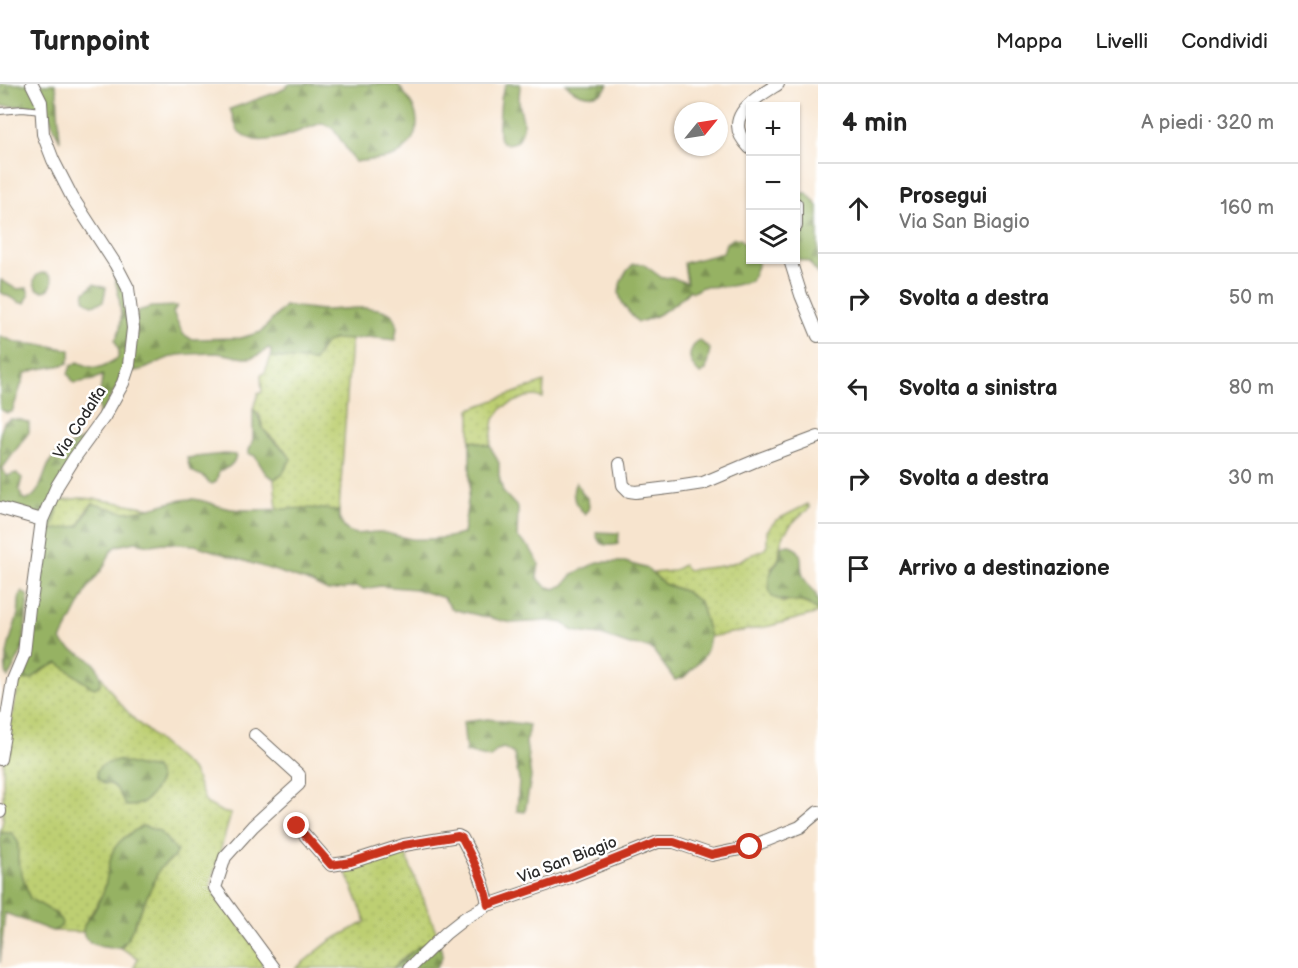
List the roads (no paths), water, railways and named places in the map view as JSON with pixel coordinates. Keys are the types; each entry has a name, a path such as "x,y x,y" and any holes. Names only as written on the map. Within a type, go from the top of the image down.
{"street":[{"name":"Via Codalfa","path":"0,759 13,680 24,654 42,520 57,486 104,417 123,383 129,365 133,328 128,288 116,265 72,197 53,160 43,134 41,102 32,84"},
{"path":"753,102 778,84"},
{"path":"746,107 737,122 742,140 746,144"},
{"path":"791,264 818,336"},
{"path":"620,464 623,484 629,491 677,487 703,483 818,437"},
{"path":"0,508 42,520"},
{"path":"255,735 299,775 299,784 253,826 225,857 214,888 274,968"},
{"name":"Via San Biagio","path":"410,968 446,933 465,918 488,905 570,877 658,842 674,842 711,855 750,847 800,827 818,812"},
{"path":"297,826 331,865 351,862 404,845 458,836 462,838 473,861 486,893 488,905"}],"lane":[{"path":"0,111 23,109 41,111"}]}
